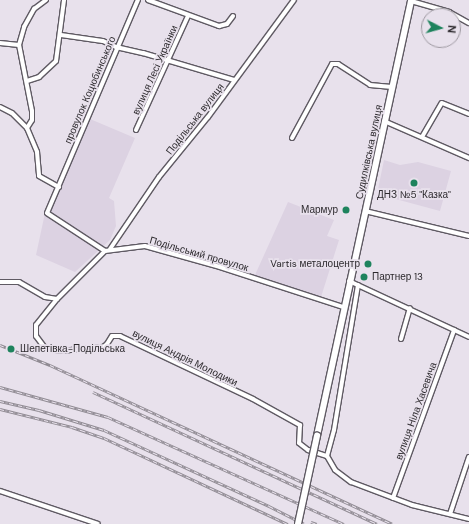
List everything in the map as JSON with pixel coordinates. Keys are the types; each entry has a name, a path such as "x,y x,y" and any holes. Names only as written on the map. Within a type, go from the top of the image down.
{"main road":[{"name":"Судилківська вулиця","path":"298,524 343,307 411,1"}],"street":[{"path":"27,128 33,115 19,45 30,16 37,5 46,0"},
{"path":"27,81 39,76 54,64 61,35 64,0"},
{"name":"провулок Коцюбинського","path":"108,250 47,213 116,48 138,0"},
{"path":"148,0 188,16 221,26 234,16"},
{"name":"Подільська вулиця","path":"108,250 129,218 294,0"},
{"path":"411,1 449,12 469,23"},
{"name":"вулиця Лесі Українки","path":"136,130 188,16"},
{"path":"61,35 103,41 116,48 168,60 234,80"},
{"path":"0,43 19,45"},
{"path":"292,138 332,64 338,64 370,85 392,87"},
{"path":"422,136 442,103 469,114"},
{"path":"0,106 12,113 27,128 38,152 39,176 59,187"},
{"path":"384,121 422,136 469,158"},
{"path":"364,211 469,236"},
{"name":"Подільський провулок","path":"108,250 144,246 220,267 343,307"},
{"path":"0,282 19,282 45,297 57,299 108,250"},
{"path":"350,281 469,337"},
{"path":"358,285 334,430 327,456 335,470 350,482 393,498 469,519"},
{"name":"вулиця Андрія Молодики","path":"57,299 36,325 36,336 45,348 60,351 102,346 107,344 112,336 120,336 253,399 300,425 299,443 308,450 327,456"},
{"path":"401,339 410,308"},
{"name":"вулиця Ніла Хасевича","path":"393,498 454,330"},
{"path":"450,514 468,466 469,457"},
{"path":"0,491 98,524"}],"shaded area":[{"path":"90,119 135,138 109,198 114,201 116,226 110,240 75,272 36,255 45,213"},
{"name":"ДНЗ №5 \"Казка\"","path":"384,160 400,165 418,162 451,171 440,211 377,194"},
{"path":"288,202 334,220 327,236 339,240 321,297 255,275"}],"railway":[{"path":"0,345 50,365 392,524"},
{"path":"0,387 108,417 344,524"},
{"path":"93,392 377,524"},
{"path":"0,401 39,410 104,430 269,506 304,524"},
{"path":"0,409 72,427 104,438 288,524"},
{"path":"311,522 317,524"}],"place":[{"name":"ДНЗ №5 \"Казка\"","path":"414,183"},
{"name":"Мармур","path":"346,210"},
{"name":"Vartis металоцентр","path":"368,264"},
{"name":"Партнер 13","path":"364,277"},
{"name":"Шепетівка-Подільська","path":"11,349"}]}
